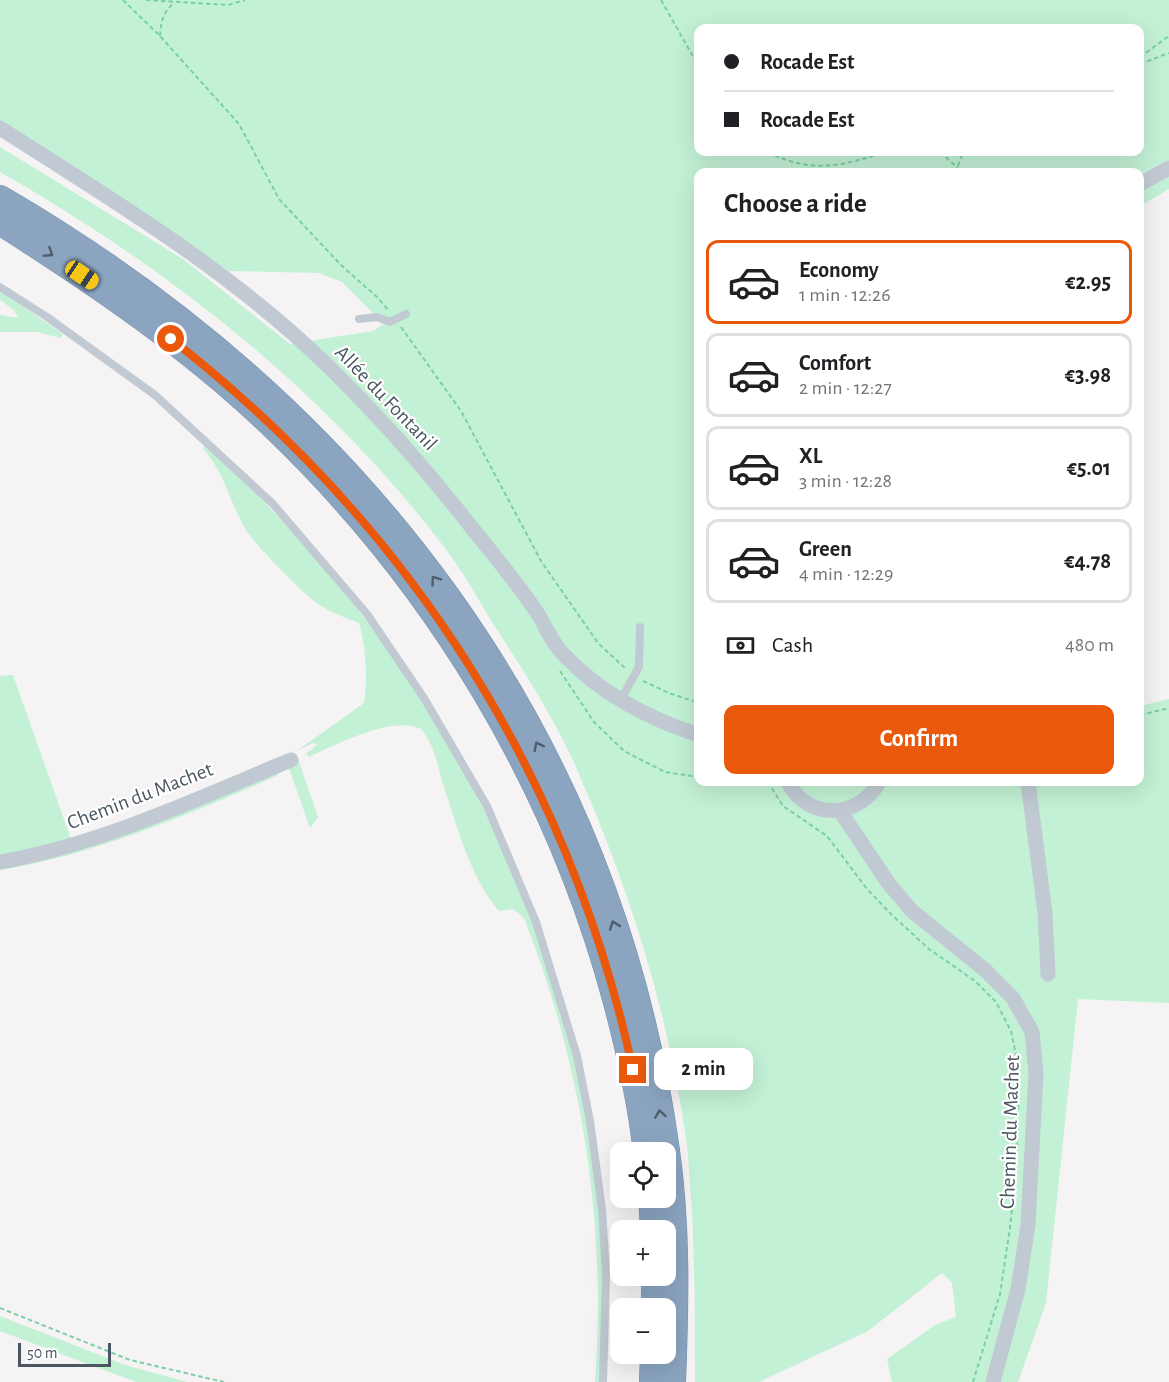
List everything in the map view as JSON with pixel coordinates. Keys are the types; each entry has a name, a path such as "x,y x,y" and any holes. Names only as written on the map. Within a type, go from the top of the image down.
{"highway":[{"path":"0,199 112,272 176,319 282,408 368,496 416,555 457,610 507,688 554,777 583,843 617,935 644,1030 666,1153 673,1224 676,1300 672,1382"},
{"path":"0,221 139,314 272,424 355,511 389,551 441,620 506,726 566,850 587,904 610,977 634,1078 645,1142"},
{"path":"653,1382 654,1364"}],"street":[{"name":"Allée du Fontanil","path":"0,128 163,231 257,304 326,364 387,426 437,483 510,575 566,657 620,701 665,724 694,733"},
{"path":"1144,182 1169,168"},
{"name":"Chemin du Machet","path":"0,862 39,855 126,828 291,760"},
{"path":"791,786 810,806 824,811 840,811 860,804 871,795 877,786"},
{"path":"1029,786 1045,913 1048,974"},
{"path":"859,840 860,804"},
{"name":"Chemin du Machet","path":"840,811 889,884 912,911 985,970 1013,998 1032,1032 1036,1074 1028,1225 1018,1289 993,1382"}],"lane":[{"path":"0,287 47,317 155,395 273,504 367,614 424,698 487,806 536,922 577,1056 590,1121 603,1220 606,1274 603,1382"},
{"path":"358,320 377,317 390,322 406,314"},
{"path":"620,701 639,667 640,627"}],"path":[{"path":"123,0 160,36 239,124 279,199 341,266 377,297 396,320 461,411 541,561 598,643 635,677 669,693 694,701"},
{"path":"146,0 228,4 245,0"},
{"path":"661,0 694,58"},
{"path":"160,36 161,21 166,10 174,3"},
{"path":"1144,54 1169,36"},
{"path":"1144,62 1169,53"},
{"path":"777,156 821,167 847,164 873,156"},
{"path":"945,156 957,167 961,156"},
{"path":"559,670 594,722 624,751 666,772 694,776"},
{"path":"1144,714 1169,708"},
{"path":"770,786 783,806 827,836 867,889 892,915 929,950 975,981 996,1002 1011,1031 1020,1069 1017,1164 1000,1294 973,1382"},
{"path":"0,1308 130,1360 224,1382"}],"green space":[{"path":"0,0 1169,0 1169,189 1144,204 1144,168 694,168 694,786 1144,786 1144,705 1169,699 1169,1003 1078,999 1046,1303 1018,1382 892,1382 887,1359 935,1325 956,1317 952,1283 942,1273 868,1331 759,1382 695,1382 694,1266 688,1160 678,1088 668,1039 642,943 610,848 571,756 553,722 524,671 451,556 398,490 349,437 241,337 183,292 124,249 63,209 0,172 0,147 183,259 290,344 373,331 384,324 342,282 318,273 229,271 0,121"},
{"path":"0,291 63,334 61,338 37,332 0,332 0,315 18,318 14,310 0,300"},
{"path":"204,446 257,494 289,529 336,583 401,668 457,759 506,856 545,957 575,1062 594,1168 603,1275 600,1382 595,1382 598,1322 593,1204 586,1146 561,1031 524,918 513,909 499,911 480,883 459,834 432,748 421,729 395,726 364,733 309,757 306,754 318,744 313,743 257,770 121,826 54,850 0,860 0,676 13,675 72,842 138,818 298,750 364,703 366,663 359,623 330,611 313,600 260,548 240,520 217,468 203,449"},
{"path":"298,759 318,817 310,828 288,765"},
{"path":"277,769 278,775 263,782 134,834 67,855 0,870 0,866"},
{"path":"0,1316 125,1365 187,1382 136,1382 0,1331"}],"route":[{"path":"171,339 272,424 315,467 382,542 441,620 470,664 537,786 566,850 587,904 610,977 633,1070"}]}
